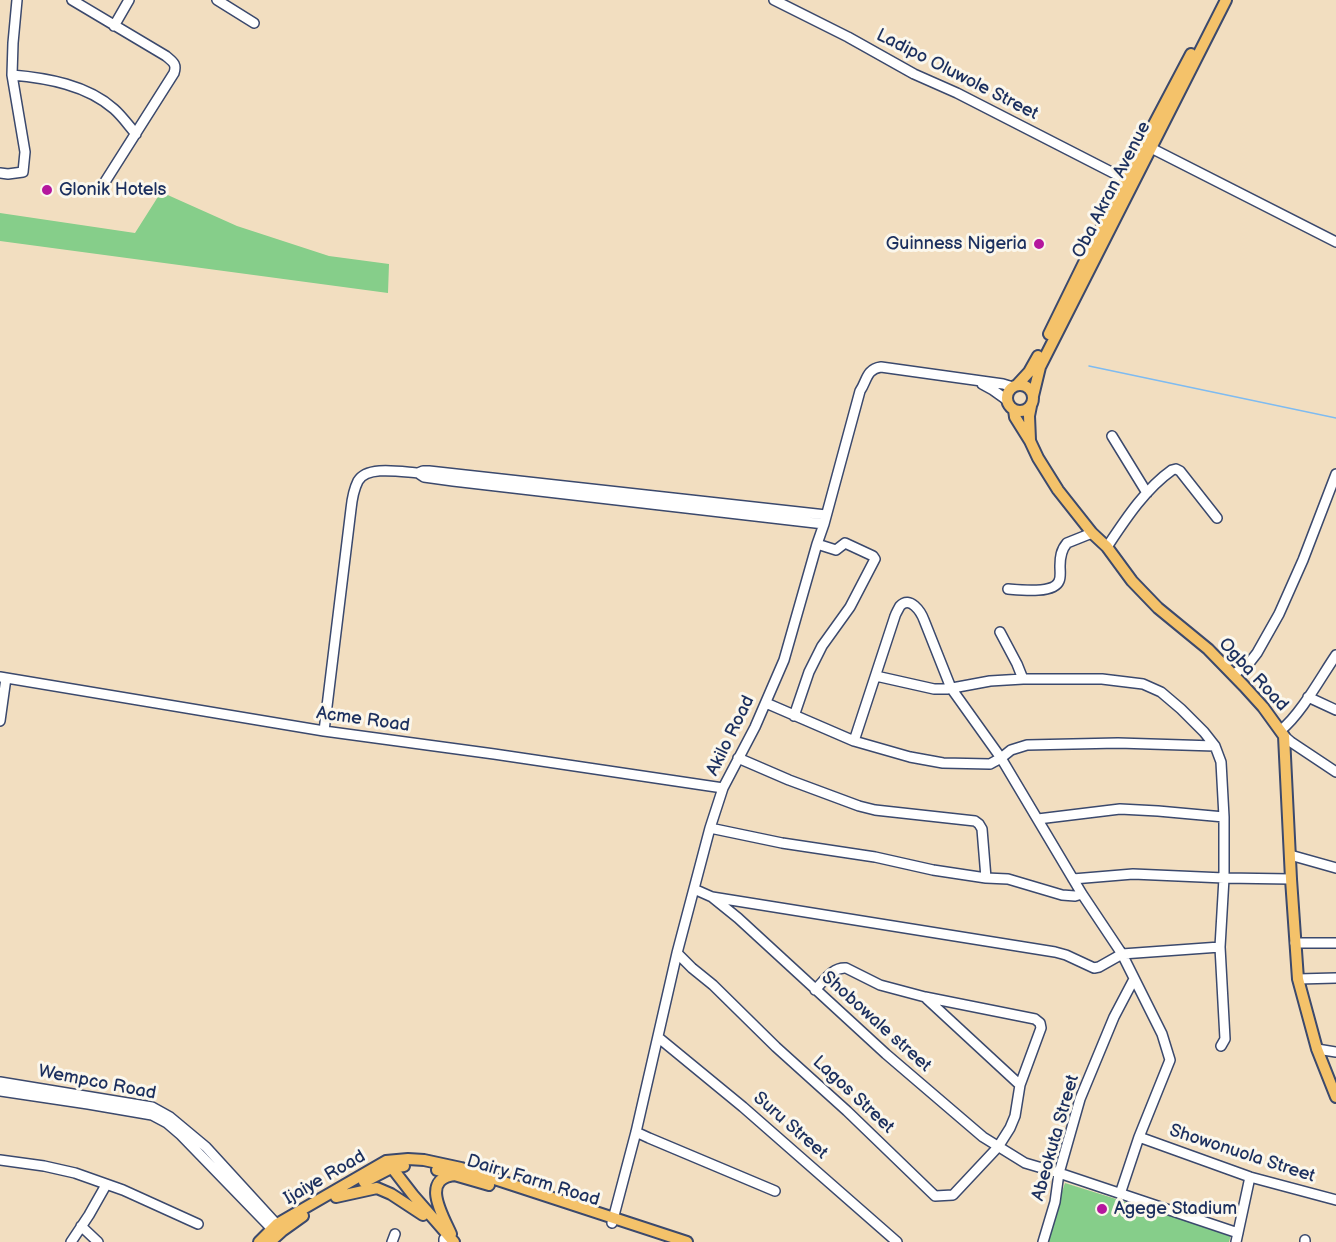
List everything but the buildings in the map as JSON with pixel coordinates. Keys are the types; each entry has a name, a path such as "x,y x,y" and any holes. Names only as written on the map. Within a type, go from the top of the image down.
{"main road":[{"name":"Oba Akran Avenue","path":"1015,386 1029,372 1037,358 1125,179 1218,0"},
{"name":"Oba Akran Avenue","path":"1032,401 1040,367 1226,0"},
{"path":"1023,385 1031,391 1032,401 1028,408 1021,411 1014,410 1009,406 1008,392 1015,386 1023,385"},
{"name":"Ogba Road","path":"1030,441 1029,416 1032,401"},
{"name":"Ogba Road","path":"1014,410 1015,417 1038,458 1058,489 1092,533 1107,547 1132,581 1158,608 1208,650 1233,675 1263,707 1282,733 1298,979 1317,1048 1336,1097"},
{"name":"Dairy Farm Road","path":"386,1166 408,1159 461,1168 670,1242"},
{"path":"386,1166 423,1215 449,1241"},
{"path":"386,1166 449,1241"},
{"name":"Ijaiye Road","path":"260,1242 386,1166"},
{"name":"Ijaiye Road","path":"276,1232 386,1166"},
{"name":"Dairy Farm Road","path":"386,1166 431,1168 687,1242"},
{"path":"449,1241 436,1200 436,1188 439,1181 446,1176 456,1175"},
{"path":"336,1197 377,1188 391,1194 423,1215"}],"street":[{"path":"0,173 23,172 24,163 25,152 12,75 17,0"},
{"path":"72,0 166,56 174,62 176,67 103,185"},
{"path":"114,26 129,0"},
{"path":"217,0 254,23"},
{"name":"Ladipo Oluwole Street","path":"774,0 848,37 914,74 957,93 1125,179"},
{"path":"12,75 46,79 88,92 114,108 136,134"},
{"path":"1151,148 1336,242"},
{"name":"Akilo Road","path":"612,1220 636,1132 677,953 710,828 723,788 755,727 784,660 860,392 872,369 881,367 1015,386"},
{"name":"Akilo Road","path":"974,380 1007,399"},
{"path":"1112,436 1147,493"},
{"path":"1107,547 1147,493 1168,472 1176,469 1217,518"},
{"path":"324,731 354,493 363,474 371,471 417,473 423,471 453,478 775,517 825,520"},
{"path":"1233,675 1250,662 1257,653 1279,614 1303,560 1336,474"},
{"path":"1008,589 1028,591 1048,589 1056,585 1060,579 1060,557 1064,547 1067,543 1092,533"},
{"path":"794,716 809,672 822,646 850,607 875,559 845,543 837,550 817,544"},
{"path":"854,741 895,616 900,606 908,603 919,609 951,688 1001,758 1082,894 1122,954 1162,1034 1170,1060 1139,1137 1120,1194"},
{"path":"1000,632 1023,679"},
{"path":"1336,655 1282,733 1291,742 1336,772"},
{"path":"876,676 934,688 1023,679 1102,679 1149,686 1161,692 1181,709 1215,746 1221,762 1224,817 1224,878 1220,947 1224,1039 1221,1046"},
{"path":"0,721 3,678"},
{"name":"Acme Road","path":"3,678 324,731 723,788"},
{"path":"1308,698 1336,710"},
{"path":"766,703 854,741 930,762 985,765 1001,758 1011,750 1027,745 1118,743 1215,746"},
{"path":"738,758 789,780 867,808 975,821 982,829 986,878"},
{"path":"1038,819 1120,809 1224,817"},
{"path":"710,828 782,843 875,857 933,870 1008,879 1062,895 1082,894"},
{"path":"1290,855 1336,868"},
{"path":"1073,879 1133,874 1291,879"},
{"path":"694,889 712,897 1055,952 1094,968 1122,954 1220,947"},
{"name":"Shobowale street","path":"712,897 738,918 886,1054 983,1137 998,1147 1025,1163 1120,1194 1237,1238"},
{"path":"1295,943 1336,943"},
{"name":"Lagos Street","path":"677,953 935,1196 953,1195 998,1147 1005,1136 1015,1116 1020,1085 1041,1028 1040,1023 1035,1019 925,997"},
{"path":"815,990 834,970 840,967 880,985 925,997 1020,1085"},
{"path":"1298,979 1336,978"},
{"name":"Abeokuta Street","path":"1043,1242 1080,1099 1114,1017 1134,979"},
{"name":"Suru Street","path":"658,1038 752,1114 897,1242"},
{"path":"1317,1048 1336,1052"},
{"name":"Wempco Road","path":"0,1082 152,1107 170,1117 206,1147 276,1232"},
{"name":"Wempco Road","path":"0,1091 152,1115 167,1123 181,1136 276,1232"},
{"path":"636,1132 775,1191"},
{"name":"Showonuola Street","path":"1139,1137 1250,1177 1336,1200"},
{"path":"0,1160 75,1173 198,1224"},
{"path":"1237,1238 1250,1177"},
{"path":"71,1242 106,1185"},
{"path":"81,1226 98,1242"}],"green space":[{"path":"161,192 237,226 329,256 389,264 388,293 0,241 0,213 135,233"},
{"name":"Agege Stadium","path":"1065,1183 1231,1235 1229,1242 1045,1242"}],"waterway":[{"path":"1089,366 1336,418"}],"place":[{"name":"Glonik Hotels","path":"47,190"},
{"name":"Guinness Nigeria","path":"1039,244"},
{"name":"Agege Stadium","path":"1102,1209"}]}
